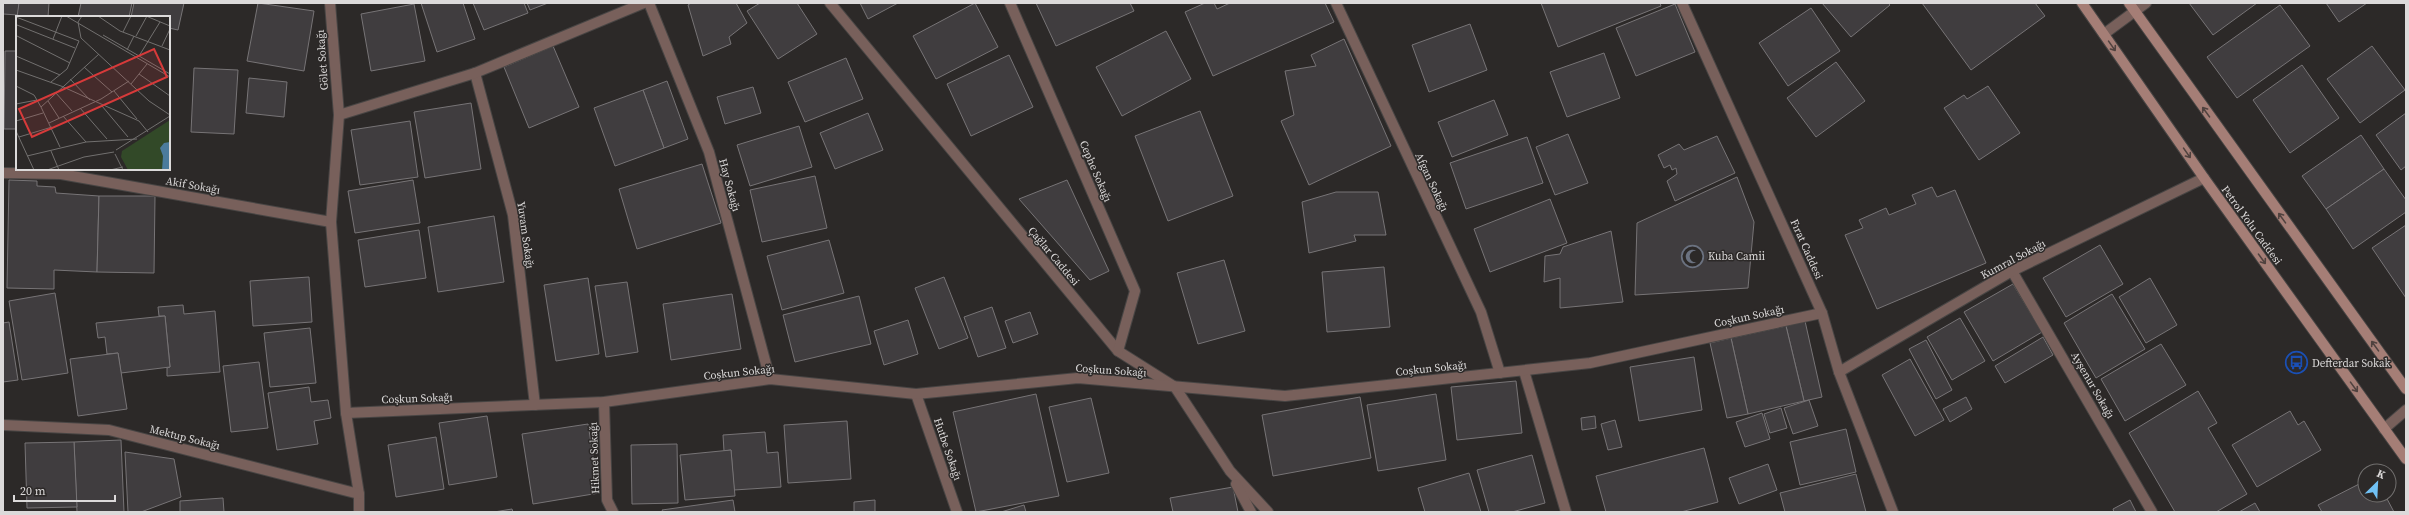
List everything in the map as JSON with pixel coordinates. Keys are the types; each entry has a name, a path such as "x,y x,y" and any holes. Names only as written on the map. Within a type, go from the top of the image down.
{"main road":[{"name":"Petrol Yolu Caddesi","path":"2082,3 2204,178 2406,459"},
{"path":"2131,7 2406,389"}],"street":[{"name":"Gölet Sokağı","path":"330,3 339,115 331,222 346,413 359,494 359,512"},
{"path":"339,115 475,73 644,3"},
{"name":"Hay Sokağı","path":"649,3 709,152 770,379"},
{"name":"Çağlar Caddesi","path":"830,3 1118,351 1175,387 1230,471 1268,512"},
{"name":"Cephe Sokağı","path":"1010,3 1135,292 1118,351"},
{"name":"Afgan Sokağı","path":"1336,3 1481,312 1500,373"},
{"name":"Fırat Caddesi","path":"1682,3 1822,313 1839,372 1893,512"},
{"path":"2104,34 2131,7 2146,3"},
{"name":"Yuvam Sokağı","path":"475,73 513,216 534,405"},
{"name":"Akif Sokağı","path":"3,173 61,174 331,222"},
{"name":"Kumral Sokağı","path":"1839,372 2012,271 2204,178"},
{"name":"Ayşenur Sokağı","path":"2012,271 2152,512"},
{"name":"Coşkun Sokağı","path":"346,413 604,402 770,379 916,394 1078,378 1285,396 1590,363 1822,313"},
{"path":"1524,371 1566,512"},
{"name":"Hutbe Sokağı","path":"916,394 957,512"},
{"name":"Hikmet Sokağı","path":"604,402 607,500 613,512"},
{"path":"2384,429 2406,410"},
{"name":"Mektup Sokağı","path":"3,425 109,430 359,494"},
{"path":"1230,471 1251,512"}],"building":[{"path":"3,3 19,3 18,15 3,14"},
{"path":"19,3 49,3 48,16 17,16"},
{"path":"81,3 132,3 129,16 78,16"},
{"path":"134,3 184,3 178,30 170,28 170,16 131,16"},
{"path":"258,3 314,11 304,71 247,61"},
{"path":"421,3 463,3 475,39 437,52"},
{"path":"473,3 524,3 528,13 484,30"},
{"path":"527,3 548,3 530,10"},
{"path":"691,3 736,3 747,23 729,37 731,44 703,56 688,5"},
{"path":"760,3 797,3 817,34 778,59 747,11"},
{"path":"860,3 898,3 868,19"},
{"path":"975,3 998,47 936,79 913,36"},
{"path":"1036,3 1130,3 1134,11 1056,46"},
{"path":"1205,3 1214,3 1217,9 1230,3 1325,3 1334,22 1213,76 1185,12"},
{"path":"1541,3 1660,3 1661,6 1558,47"},
{"path":"1822,3 1888,3 1890,5 1851,37"},
{"path":"1922,3 2035,3 2045,16 1971,70"},
{"path":"2189,3 2257,3 2213,35"},
{"path":"2326,3 2367,3 2339,22"},
{"path":"414,4 425,61 371,71 361,14"},
{"path":"1675,4 1695,52 1636,76 1616,28"},
{"path":"2280,5 2310,46 2237,98 2207,57"},
{"path":"1811,8 1840,51 1788,86 1759,43"},
{"path":"1470,24 1487,70 1429,92 1412,45"},
{"path":"1166,31 1191,79 1122,116 1096,67"},
{"path":"1344,39 1391,146 1309,185 1281,121 1294,115 1285,71 1316,66 1311,55"},
{"path":"553,46 579,107 529,128 504,67"},
{"path":"2372,46 2405,90 2360,123 2327,79"},
{"path":"5,51 16,51 16,129 4,129"},
{"path":"1604,53 1620,98 1567,117 1550,72"},
{"path":"1009,55 1033,107 971,136 947,84"},
{"path":"846,58 863,99 805,122 788,82"},
{"path":"1836,62 1865,101 1816,137 1787,98"},
{"path":"2302,65 2339,118 2290,153 2253,100"},
{"path":"194,68 238,70 234,134 191,132"},
{"path":"249,78 287,82 284,117 246,113"},
{"path":"667,81 688,139 664,148 643,90"},
{"path":"1988,86 2020,133 1979,160 1944,108 1964,95 1967,99"},
{"path":"753,87 761,113 725,124 717,97"},
{"path":"643,90 664,148 615,166 594,108"},
{"path":"1494,100 1508,135 1452,157 1438,122"},
{"path":"471,103 481,169 425,178 414,112"},
{"path":"1200,111 1233,196 1168,221 1135,136"},
{"path":"868,113 883,150 835,169 820,133"},
{"path":"2406,113 2406,166 2401,170 2376,135"},
{"path":"410,121 418,177 360,185 351,130"},
{"path":"799,126 812,167 750,186 737,145"},
{"path":"1568,134 1588,183 1555,195 1536,147"},
{"path":"2361,135 2384,169 2326,209 2302,176"},
{"path":"1717,136 1735,173 1675,201 1667,181 1677,174 1676,168 1672,170 1670,165 1664,168 1658,155 1679,144 1684,150"},
{"path":"1527,137 1543,183 1466,209 1450,163"},
{"path":"702,164 721,223 637,249 619,189"},
{"path":"2384,169 2406,200 2406,212 2353,249 2326,209"},
{"path":"815,176 827,228 762,242 750,190"},
{"name":"Kuba Camii","path":"1737,177 1754,222 1748,288 1635,295 1637,223"},
{"path":"9,180 37,181 37,186 55,187 56,193 99,196 97,272 54,270 54,289 7,288"},
{"path":"413,180 420,223 355,233 348,191"},
{"path":"1067,180 1109,271 1090,280 1019,199"},
{"path":"1932,187 1937,197 1955,190 1986,263 1877,309 1845,235 1863,228 1859,220 1886,208 1889,215 1916,204 1912,195"},
{"path":"1336,192 1378,192 1386,235 1354,235 1356,241 1309,253 1302,202"},
{"path":"99,196 155,196 154,273 97,272"},
{"path":"1550,199 1567,243 1490,272 1474,229"},
{"path":"494,216 504,282 438,292 428,227"},
{"path":"2406,225 2406,298 2372,248"},
{"path":"419,230 426,278 365,287 358,240"},
{"path":"1611,231 1623,302 1560,308 1560,278 1544,282 1545,256 1560,254 1563,247"},
{"path":"829,240 844,293 782,310 767,256"},
{"path":"2100,245 2123,284 2066,317 2043,278"},
{"path":"1224,260 1245,331 1198,344 1177,273"},
{"path":"1384,267 1390,327 1327,332 1322,272"},
{"path":"309,277 312,322 253,326 250,281"},
{"path":"944,277 968,338 939,349 915,288"},
{"path":"588,278 599,354 556,361 544,285"},
{"path":"2150,278 2177,325 2146,343 2119,297"},
{"path":"627,282 638,352 606,357 595,286"},
{"path":"2013,284 2042,332 1993,361 1964,312"},
{"path":"55,293 68,373 22,380 9,301"},
{"path":"732,294 741,349 671,360 663,304"},
{"path":"2112,294 2145,349 2096,378 2064,323"},
{"path":"859,296 871,344 795,362 783,315"},
{"path":"183,305 184,314 215,311 220,372 167,376 167,368 170,367 165,316 159,316 158,307"},
{"path":"992,307 1006,348 978,357 964,317"},
{"path":"1030,312 1038,334 1013,343 1005,321"},
{"path":"165,316 170,367 121,373 118,353 107,354 105,337 98,338 96,323"},
{"path":"1960,318 1985,361 1952,380 1927,337"},
{"path":"908,320 918,354 884,365 874,331"},
{"path":"1805,321 1822,397 1804,401 1786,326"},
{"path":"9,322 18,380 3,382 3,323"},
{"path":"1786,326 1804,401 1748,414 1731,338"},
{"path":"310,328 316,383 270,387 264,333"},
{"path":"2043,337 2053,355 2005,383 1995,366"},
{"path":"1731,338 1748,414 1727,418 1710,343"},
{"path":"1926,340 1952,390 1936,399 1909,349"},
{"path":"2161,344 2186,385 2125,421 2101,379"},
{"path":"118,353 127,409 78,416 70,359"},
{"path":"1694,357 1702,410 1639,421 1630,367"},
{"path":"1910,359 1944,420 1915,436 1882,375"},
{"path":"259,362 268,428 231,432 223,366"},
{"path":"1516,381 1522,433 1457,440 1451,387"},
{"path":"309,387 311,402 328,400 331,418 314,421 318,444 277,450 268,393"},
{"path":"2198,391 2217,423 2208,428 2247,494 2216,512 2175,512 2129,433"},
{"path":"1036,394 1059,496 976,512 953,412"},
{"path":"1436,394 1446,460 1378,471 1367,405"},
{"path":"1360,397 1371,458 1273,476 1262,415"},
{"path":"1966,397 1972,409 1950,422 1943,409"},
{"path":"1091,398 1109,473 1067,482 1049,407"},
{"path":"1809,400 1818,426 1793,434 1784,408"},
{"path":"1781,408 1787,428 1770,433 1764,414"},
{"path":"2290,411 2298,425 2304,421 2321,450 2257,487 2232,445"},
{"path":"1762,413 1770,439 1745,447 1736,422"},
{"path":"487,416 497,477 449,485 439,423"},
{"path":"1595,416 1596,428 1582,430 1581,418"},
{"path":"1615,420 1622,447 1608,450 1601,424"},
{"path":"847,421 851,479 788,483 784,425"},
{"path":"588,424 599,493 533,504 522,434"},
{"path":"1846,429 1856,472 1800,485 1790,442"},
{"path":"765,432 767,453 778,452 781,487 734,490 731,450 724,451 723,435"},
{"path":"436,437 444,489 396,497 388,445"},
{"path":"121,440 124,512 77,512 74,442"},
{"path":"74,442 77,507 27,508 25,443"},
{"path":"677,444 678,503 632,504 631,445"},
{"path":"1704,448 1718,502 1681,512 1606,512 1596,476"},
{"path":"731,450 735,496 685,500 680,455"},
{"path":"125,452 174,459 181,497 141,512 128,512"},
{"path":"1532,455 1545,503 1512,512 1489,512 1477,470"},
{"path":"1768,464 1777,490 1739,504 1729,478"},
{"path":"1469,473 1481,512 1425,512 1418,488"},
{"path":"1856,474 1866,512 1785,512 1780,493"},
{"path":"2357,485 2357,503 2389,503 2394,512 2322,512 2318,505"},
{"path":"1233,487 1238,512 1173,512 1170,498"},
{"path":"223,498 224,512 180,512 180,501"},
{"path":"733,500 735,512 663,512 662,510"},
{"path":"875,500 875,512 854,512 854,502"},
{"path":"2130,500 2136,512 2114,512 2113,509"},
{"path":"2255,503 2260,512 2239,512"},
{"path":"1024,505 1026,512 1001,512"},
{"path":"512,509 513,512 494,512"}],"place":[{"name":"Kuba Camii","path":"1693,256"},
{"name":"Defterdar Sokak","path":"2296,363"}]}
